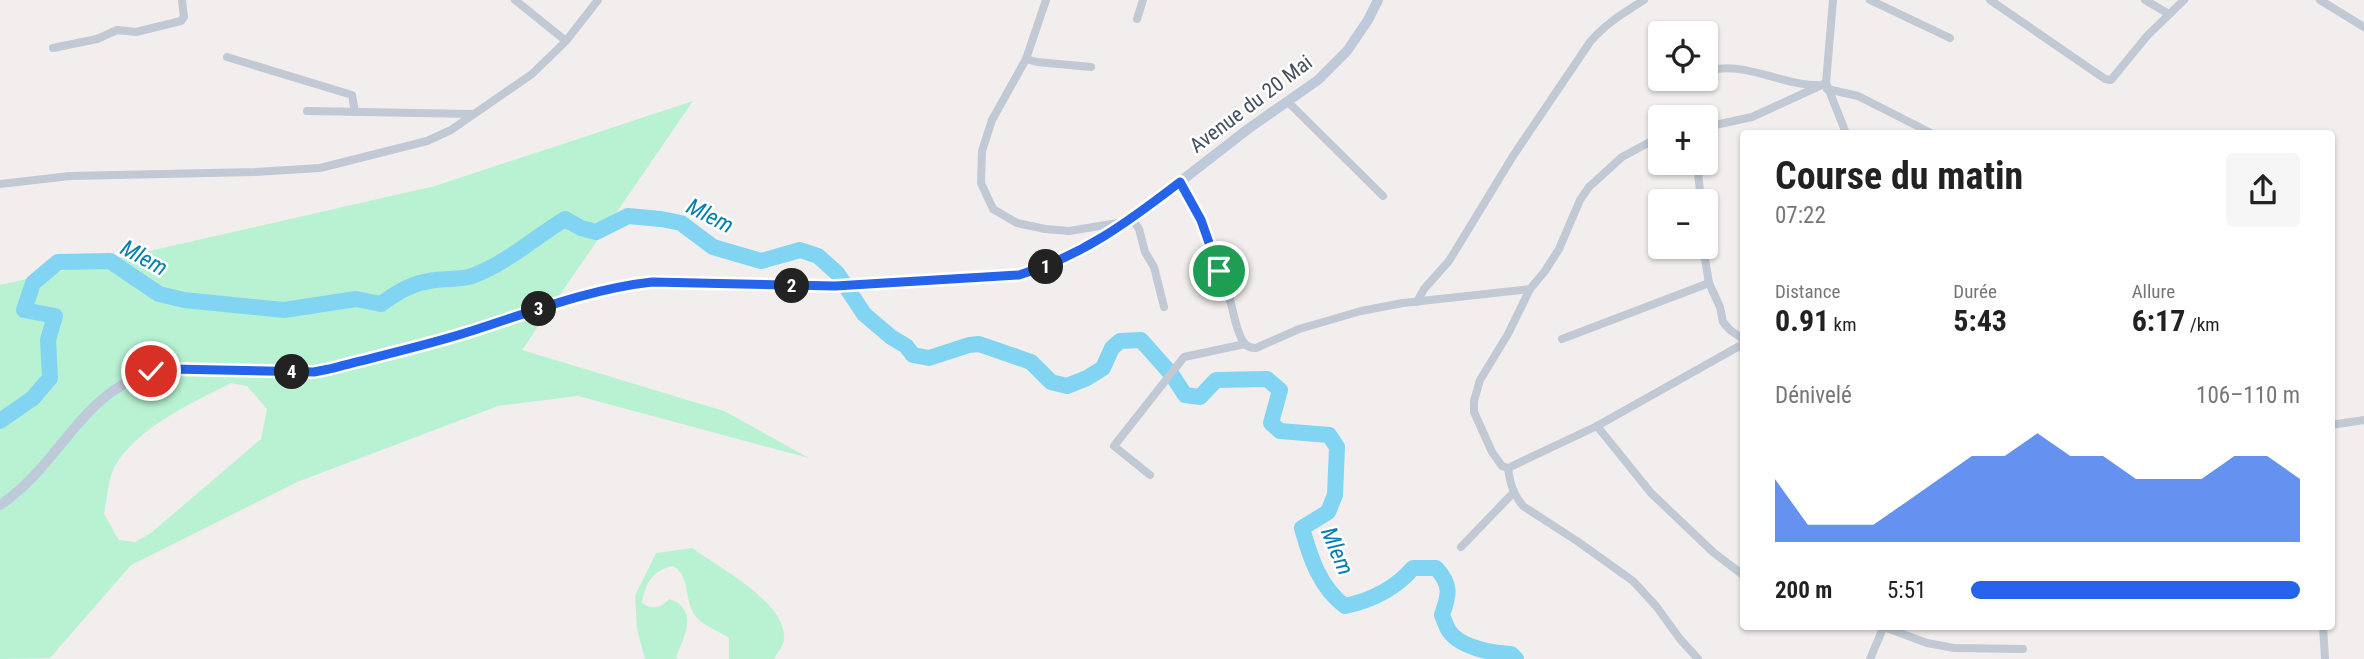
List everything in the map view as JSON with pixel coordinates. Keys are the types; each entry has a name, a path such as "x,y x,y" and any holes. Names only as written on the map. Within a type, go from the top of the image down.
{"main road":[{"name":"Avenue du 20 Mai","path":"0,505 26,483 99,401 120,385 151,371 171,369 314,372 462,334 628,284 671,281 841,286 1019,275 1048,266 1077,253 1129,221 1318,80 1347,51 1378,0"}],"street":[{"path":"53,48 97,39 117,30 136,32 181,21 184,17 182,0"},
{"path":"515,0 566,41"},
{"path":"0,184 70,176 320,168 426,141 451,130 532,74 566,41 598,0"},
{"path":"1046,0 1026,59 992,120 982,151 981,183 993,209 1017,223 1069,231 1129,221 1139,229 1145,252 1154,267 1164,307"},
{"path":"1137,19 1143,0"},
{"path":"1417,302 1424,289 1449,261 1513,156 1590,42 1620,13 1644,0"},
{"path":"1833,0 1824,86 1845,130"},
{"path":"1870,0 1950,38"},
{"path":"1990,0 2105,79 2111,80 2184,0"},
{"path":"2145,0 2169,14"},
{"path":"2320,0 2364,27"},
{"path":"227,57 352,96 355,112"},
{"path":"1026,59 1091,67"},
{"path":"1718,70 1736,68 1795,83 1824,86 1858,96 1925,130"},
{"path":"1718,124 1752,117 1824,86"},
{"path":"1288,102 1382,196"},
{"path":"307,110 473,114"},
{"path":"1648,143 1622,157 1589,187 1580,200 1559,249 1530,289 1508,334 1480,380 1474,412 1482,433 1502,466 1508,468 1597,426 1740,343"},
{"path":"1180,182 1201,220 1245,344 1249,348 1256,348 1299,329 1337,317 1417,302 1530,289"},
{"path":"1705,259 1709,283 1723,322 1740,338"},
{"path":"1562,339 1709,283"},
{"path":"1150,475 1114,446 1184,357 1245,344"},
{"path":"2335,424 2364,420"},
{"path":"1597,426 1651,493 1713,552 1740,573"},
{"path":"1508,468 1514,492 1523,506 1633,582 1698,659"},
{"path":"1461,547 1514,492"},
{"path":"1870,659 1881,630"},
{"path":"1891,630 1936,645 1986,650 2023,649"},
{"path":"2323,630 2325,659"}],"green space":[{"path":"693,101 522,350 724,411 809,458 578,396 498,406 297,482 131,565 50,658 0,659 0,285 435,186","holes":["231,383 247,386 267,409 261,439 151,533 135,542 119,540 104,514 113,471 125,452 151,428 183,408"]},
{"path":"692,548 749,587 775,613 782,626 784,640 774,659 729,659 729,638 699,620 690,606 683,576 673,566 651,578 642,603 656,607 669,599 684,609 687,624 676,657 678,659 645,659 637,629 635,596 656,553"}],"waterway":[{"name":"Mlem","path":"0,421 33,398 50,378 48,340 55,316 24,310 33,283 58,262 110,261 159,294 184,300 284,310 356,299 381,304 400,291 419,283 468,277 485,271 565,219 581,228 596,232 628,216 661,219 681,223 713,247 761,261 800,250 818,256 837,273 864,314 906,346 913,355 929,358 979,344 1031,362 1051,382 1067,386 1103,368 1112,348 1120,341 1141,340 1172,375 1185,395 1200,397 1216,380 1267,379 1280,390 1271,423 1280,431 1329,435 1337,447 1335,495 1328,512 1302,528 1317,571 1336,599 1345,606 1355,604 1391,588 1413,568 1436,568 1447,585 1442,615 1454,637 1486,651 1511,654 1516,659"}],"route":[{"path":"151,371 171,369 314,372 462,334 628,284 671,281 835,286 1019,275 1077,253 1118,229 1180,182 1201,220 1219,271"}]}
